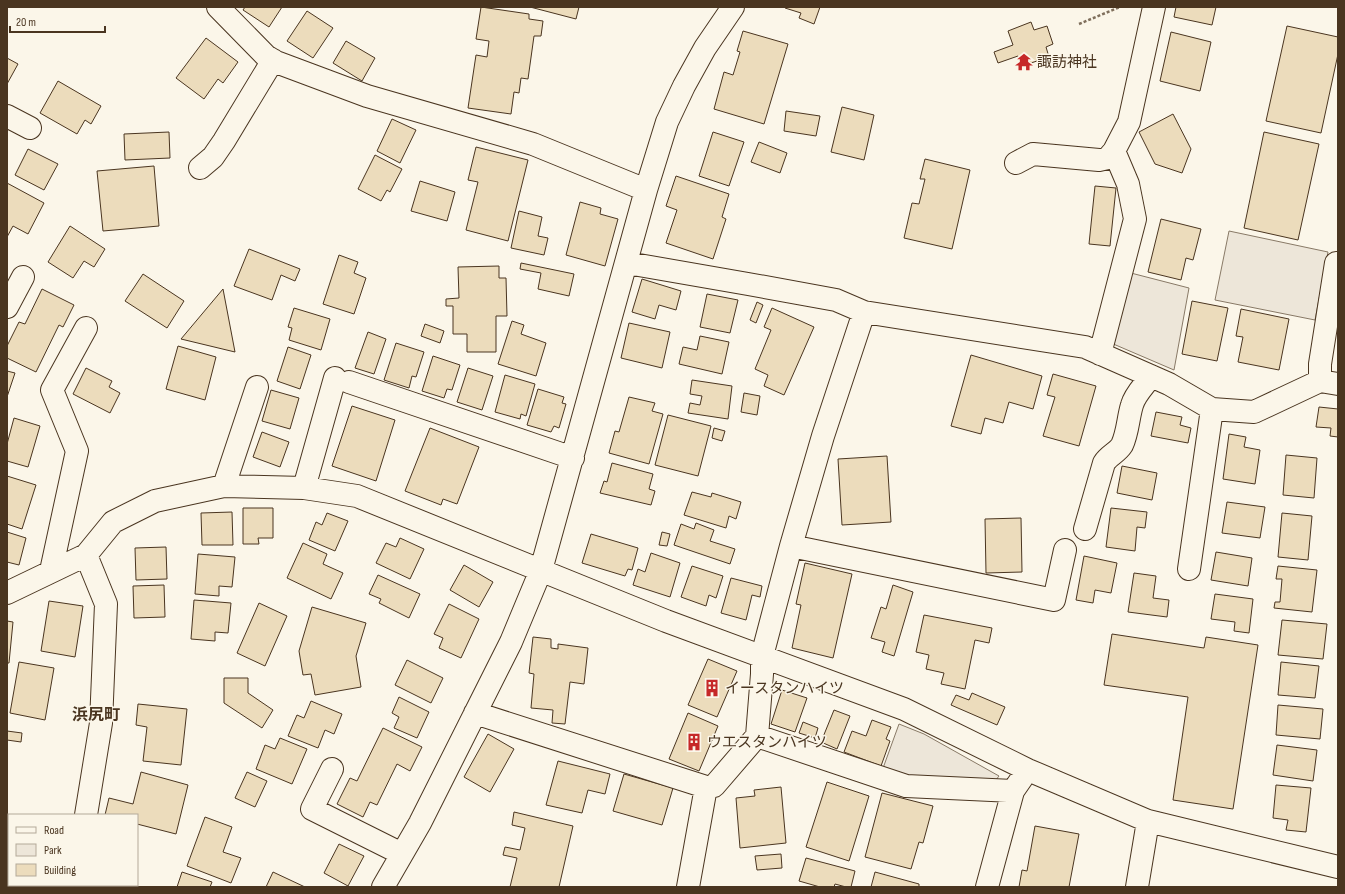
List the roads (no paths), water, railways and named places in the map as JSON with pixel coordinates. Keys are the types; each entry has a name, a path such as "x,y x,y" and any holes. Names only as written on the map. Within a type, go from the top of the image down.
{"street":[{"path":"218,7 266,56 273,60 366,96 533,144 646,190"},
{"path":"384,887 420,823 511,642 541,570 646,190 671,115 684,86 705,48 733,7"},
{"path":"1016,163 1033,154 1099,160 1108,158 1114,152 1129,122 1154,7"},
{"path":"200,168 213,157 224,141 273,60"},
{"path":"7,116 30,128"},
{"path":"1100,354 1135,219 1128,184 1114,152"},
{"path":"627,263 836,300 864,312 1085,347 1169,384 1212,409 1254,412 1329,382 1320,364 1336,263 1338,263"},
{"path":"7,307 23,277"},
{"path":"475,713 706,787 714,786 758,736 762,656 791,546 823,436 864,312"},
{"path":"51,571 77,451 52,390 86,328"},
{"path":"1085,529 1104,463 1107,458 1117,451 1122,445 1127,432 1132,405 1135,398 1151,376"},
{"path":"304,488 342,380 573,458"},
{"path":"224,486 257,387"},
{"path":"1189,569 1212,409"},
{"path":"7,593 86,555 113,522 155,501 224,486 304,488 357,496 666,621 904,709 1028,770 1148,821 1338,867"},
{"path":"791,546 1054,600 1065,550"},
{"path":"86,555 106,604 101,724 86,814"},
{"path":"758,736 906,786 1013,791"},
{"path":"332,769 312,809 402,854"},
{"path":"987,887 1013,791 1028,770"},
{"path":"688,887 706,787"},
{"path":"1137,887 1148,821"}],"place":[{"name":"諏訪神社","path":"1024,62"},
{"name":"イースタンハイツ","path":"712,688"},
{"name":"ウエスタンハイツ","path":"694,742"}],"district":[{"name":"浜尻町","path":"96,715"}]}
